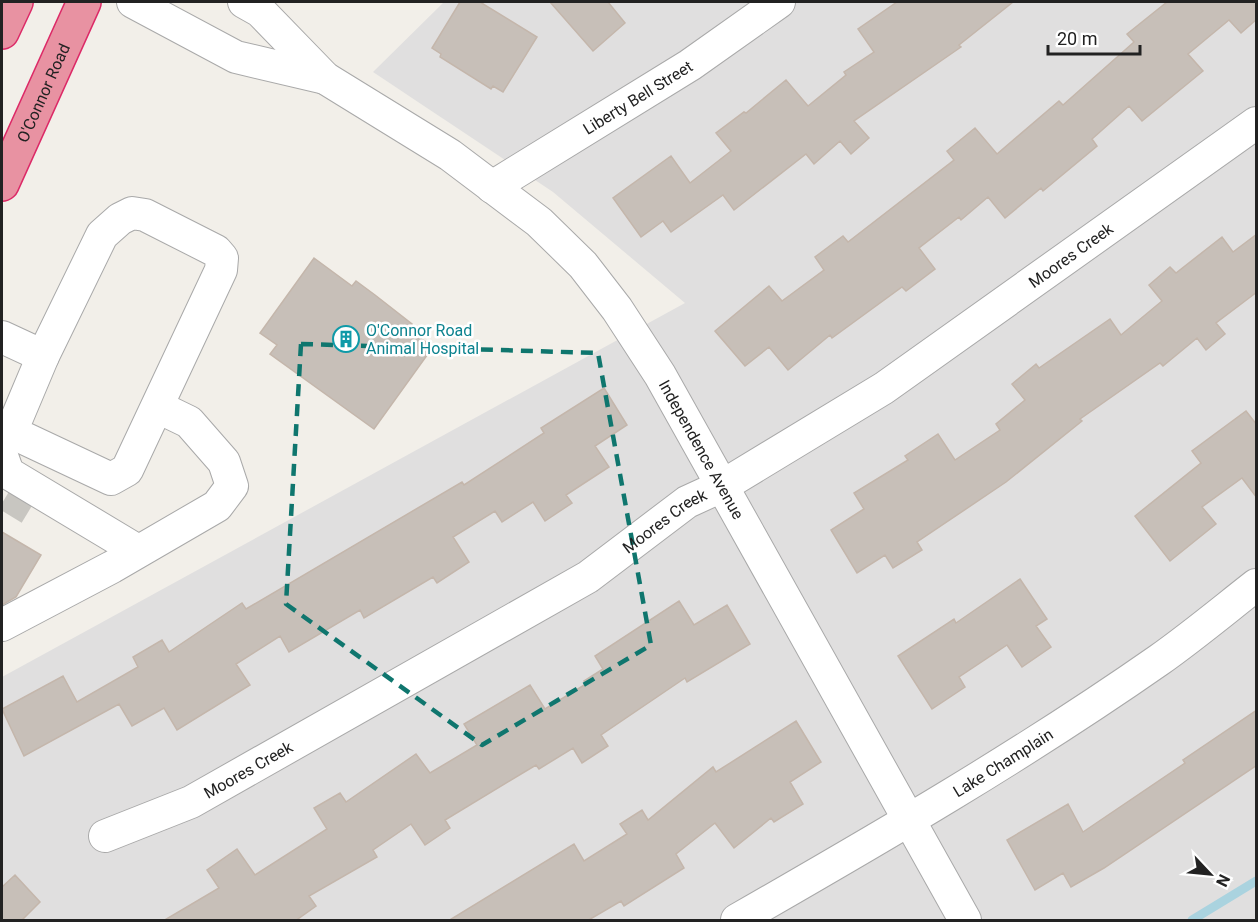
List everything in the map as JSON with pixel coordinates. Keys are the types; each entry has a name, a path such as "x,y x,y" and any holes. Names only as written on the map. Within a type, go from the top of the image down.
{"highway":[{"path":"2,32 15,2"},
{"name":"O'Connor Road","path":"2,184 84,2"}],"street":[{"name":"Independence Avenue","path":"133,2 236,57 325,78"},
{"name":"Independence Avenue","path":"244,2 261,11 325,78 450,155 539,222 583,265 617,309 660,375 724,485 965,921"},
{"name":"Liberty Bell Street","path":"492,187 690,65 779,2"},
{"name":"Moores Creek","path":"105,836 191,802 588,577 687,502 724,485 884,388 1257,123"},
{"path":"5,447 111,479 127,470 210,299 221,270 222,258 216,251 145,215 132,213 102,234 83,278 43,356 5,447 8,473 138,551"},
{"path":"2,337 43,356"},
{"path":"2,625 112,567 218,506 232,486 224,462 189,422 158,407"},
{"path":"13,498 97,551 112,567"},
{"name":"Lake Champlain","path":"737,921 910,821 1112,692 1257,585"}],"highlighted area":[{"path":"301,344 598,353 651,645 482,745 286,604"}],"shaded area":[{"path":"444,2 1256,2 1256,920 2,920 2,677 685,303 553,192 373,72"}],"building":[{"path":"460,2 480,2 537,37 503,92 493,86 491,89 440,57 441,54 432,48"},
{"path":"550,2 608,2 625,23 593,51"},
{"path":"897,2 1013,2 959,45 961,47 854,121 869,138 851,154 840,141 814,164 806,154 734,210 723,195 671,232 663,221 641,237 613,198 671,156 690,183 731,151 716,133 744,112 746,113 786,80 808,106 846,75 844,72 874,52 858,29"},
{"path":"1167,2 1257,2 1257,19 1241,33 1229,20 1188,54 1203,71 1142,121 1129,106 1092,139 1097,146 1043,191 1041,188 1005,218 988,197 961,220 959,217 919,248 935,269 906,291 902,287 832,338 830,335 788,370 769,347 745,366 715,331 769,286 782,301 824,270 815,257 843,236 848,242 954,160 947,151 975,128 997,154 1059,101 1063,105 1134,42 1127,34"},
{"path":"1257,234 1257,292 1216,323 1225,334 1206,350 1197,338 1163,366 1160,363 1080,419 1082,421 1006,482 917,542 922,550 893,568 885,555 857,573 831,530 864,509 854,493 908,460 905,456 938,434 955,460 1000,430 996,424 1025,400 1012,384 1036,364 1039,368 1110,319 1121,335 1162,301 1149,285 1170,267 1176,273 1222,237 1233,252"},
{"name":"O'Connor Road Animal Hospital","path":"314,258 352,286 356,281 375,295 412,324 409,330 433,347 374,429 270,354 277,345 260,333"},
{"path":"604,388 627,425 595,446 609,467 566,495 572,503 545,521 533,502 502,522 495,511 453,537 469,562 437,583 433,577 364,618 360,610 289,652 280,636 236,664 250,685 177,730 164,708 132,726 119,704 24,756 2,709 63,676 77,702 138,667 133,657 162,640 169,652 242,603 246,609 462,482 464,485 544,433 541,428"},
{"path":"1246,411 1257,425 1257,498 1242,478 1202,507 1216,524 1170,561 1135,516 1201,463 1192,451"},
{"path":"2,532 41,555 16,597 2,605"},
{"path":"1020,579 1047,619 1036,626 1051,647 1022,667 1007,645 959,677 965,687 932,709 898,656 954,619 956,623"},
{"path":"679,601 694,625 727,605 750,644 687,682 685,678 601,735 608,746 582,763 573,748 539,769 536,765 445,820 450,828 425,845 411,824 373,850 377,857 309,896 316,906 295,921 163,921 219,888 207,870 237,849 255,875 327,829 314,808 340,793 346,802 416,754 430,773 477,745 464,724 530,685 545,709 586,684 584,681 603,669 595,656"},
{"path":"1257,710 1257,765 1104,868 1071,887 1063,873 1035,890 1007,840 1068,804 1083,832 1185,763 1183,760"},
{"path":"796,721 821,762 790,782 803,804 774,822 771,818 734,848 715,823 676,854 684,868 624,906 621,901 587,921 448,921 574,844 584,861 627,834 620,824 642,810 648,820 713,767 716,772"},
{"path":"15,875 40,902 21,921 2,921 2,887"}],"waterway":[{"path":"1192,920 1256,881"}],"tunnel":[{"path":"7,495 30,509"}],"place":[{"name":"O'Connor Road Animal Hospital","path":"346,339"}]}
